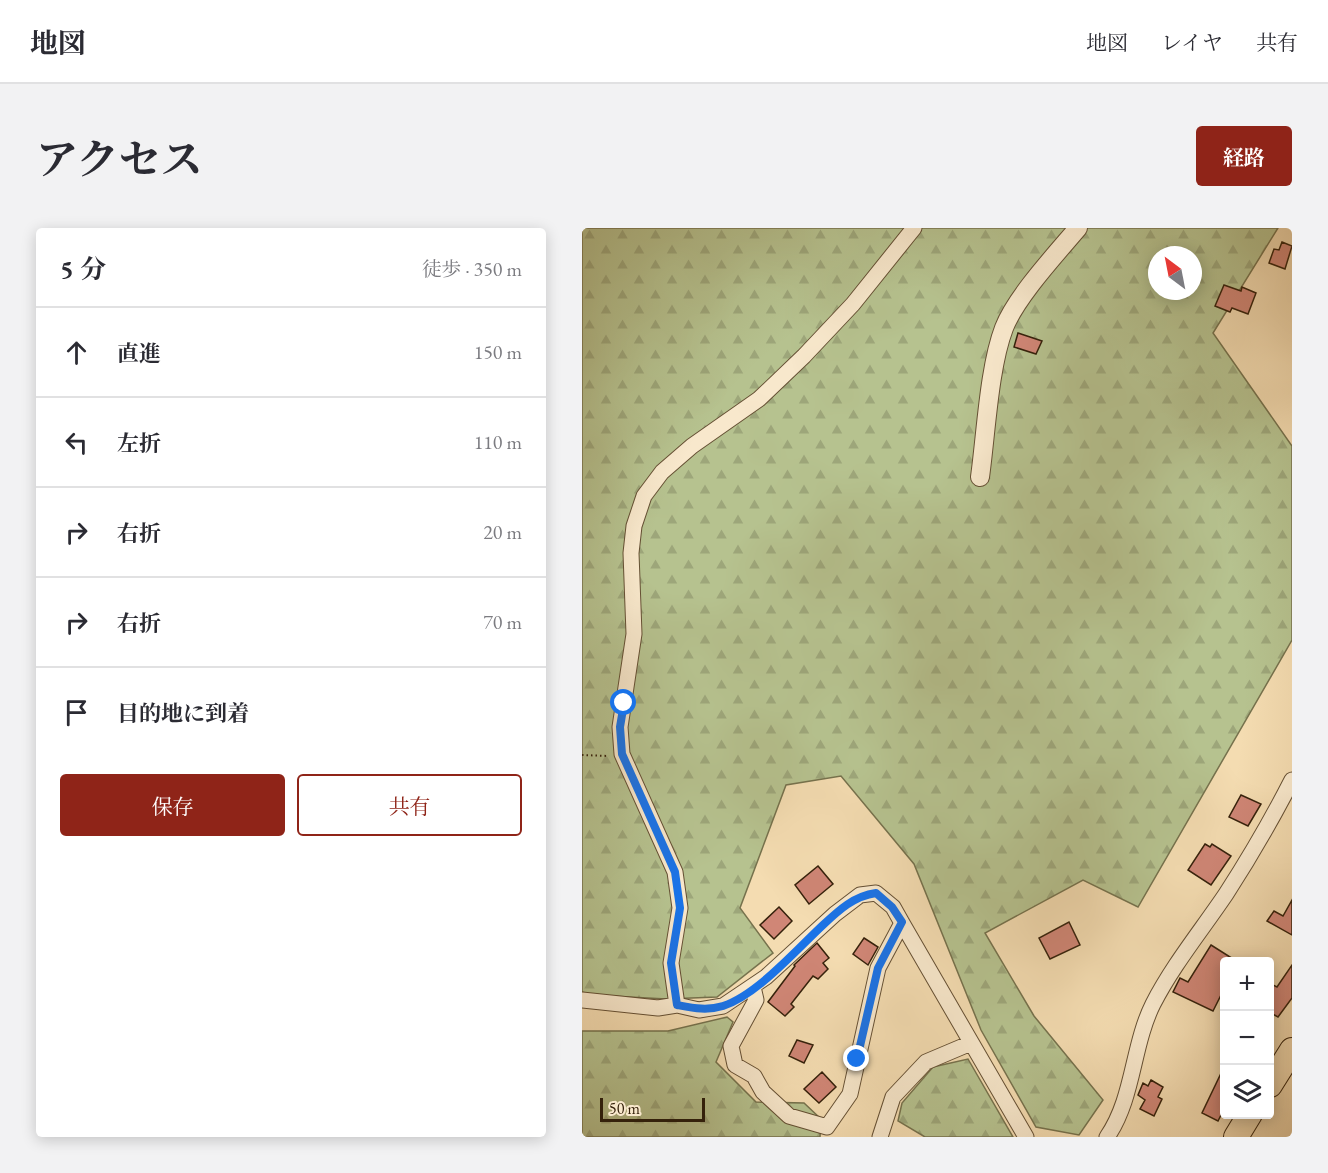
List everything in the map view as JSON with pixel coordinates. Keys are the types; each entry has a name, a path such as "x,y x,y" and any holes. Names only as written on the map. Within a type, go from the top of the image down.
{"highway":[{"path":"1274,1077 1292,1050"},
{"path":"1236,1137 1247,1119"}],"street":[{"path":"677,1005 671,963 680,908 675,872 622,754 620,727 634,634 632,553 634,526 644,496 677,458 759,399 804,356 853,304 914,228"},
{"path":"980,477 998,348 1005,325 1041,272 1078,228"},
{"path":"1107,1137 1119,1120 1152,1006 1174,968 1226,893 1275,814 1292,780"},
{"path":"582,1000 658,1008 677,1005 699,1010 723,1006 753,987 860,895 876,893 892,907 902,922 1026,1137"},
{"path":"753,987 756,1000 731,1046 735,1065 754,1076 763,1092 789,1116 826,1127 850,1094 878,968 902,922"},
{"path":"880,1137 893,1097 926,1062 971,1043"}],"path":[{"path":"582,755 622,754"}],"green space":[{"path":"582,228 1278,228 1213,333 1292,446 1292,640 1138,907 1083,880 985,933 1034,1016 1103,1100 1079,1135 1036,1127 981,1030 914,864 841,776 786,785 740,908 773,953 717,997 666,999 592,995 582,992"},
{"path":"727,1017 733,1022 716,1062 756,1102 804,1103 821,1119 820,1137 582,1137 582,1031 668,1031"},
{"path":"968,1059 1013,1137 925,1137 898,1121 902,1103 933,1067"}],"building":[{"path":"1282,242 1292,246 1285,269 1269,263 1274,249 1279,250"},
{"path":"1224,285 1241,291 1242,287 1256,293 1248,314 1232,308 1230,312 1215,306"},
{"path":"1018,333 1042,341 1036,354 1014,347"},
{"path":"1241,795 1261,804 1248,826 1229,817"},
{"path":"1205,844 1210,847 1212,844 1231,856 1211,885 1188,870"},
{"path":"818,866 833,884 809,904 795,885"},
{"path":"1292,900 1292,935 1267,921 1274,911 1283,916"},
{"path":"779,907 792,921 774,939 760,925"},
{"path":"1069,922 1080,945 1050,959 1039,938"},
{"path":"864,938 878,947 868,965 853,954"},
{"path":"817,943 829,958 823,963 828,969 818,979 813,976 791,1004 794,1007 785,1016 768,1002 794,965"},
{"path":"1211,945 1230,957 1220,957 1220,997 1213,1011 1173,992 1180,978 1188,982"},
{"path":"1292,965 1292,998 1278,1017 1274,1015 1274,986 1277,987"},
{"path":"797,1040 813,1045 804,1063 789,1056"},
{"path":"822,1072 836,1087 819,1103 804,1089"},
{"path":"1220,1075 1220,1117 1218,1121 1202,1113"},
{"path":"1151,1080 1163,1087 1158,1097 1162,1099 1154,1116 1140,1109 1145,1100 1138,1095 1143,1083 1148,1086"}],"route":[{"path":"624,703 620,727 622,754 675,872 680,908 671,963 677,1005 699,1010 723,1006 741,996 766,977 835,914 860,895 876,893 892,907 902,922 878,968 857,1059"}]}
